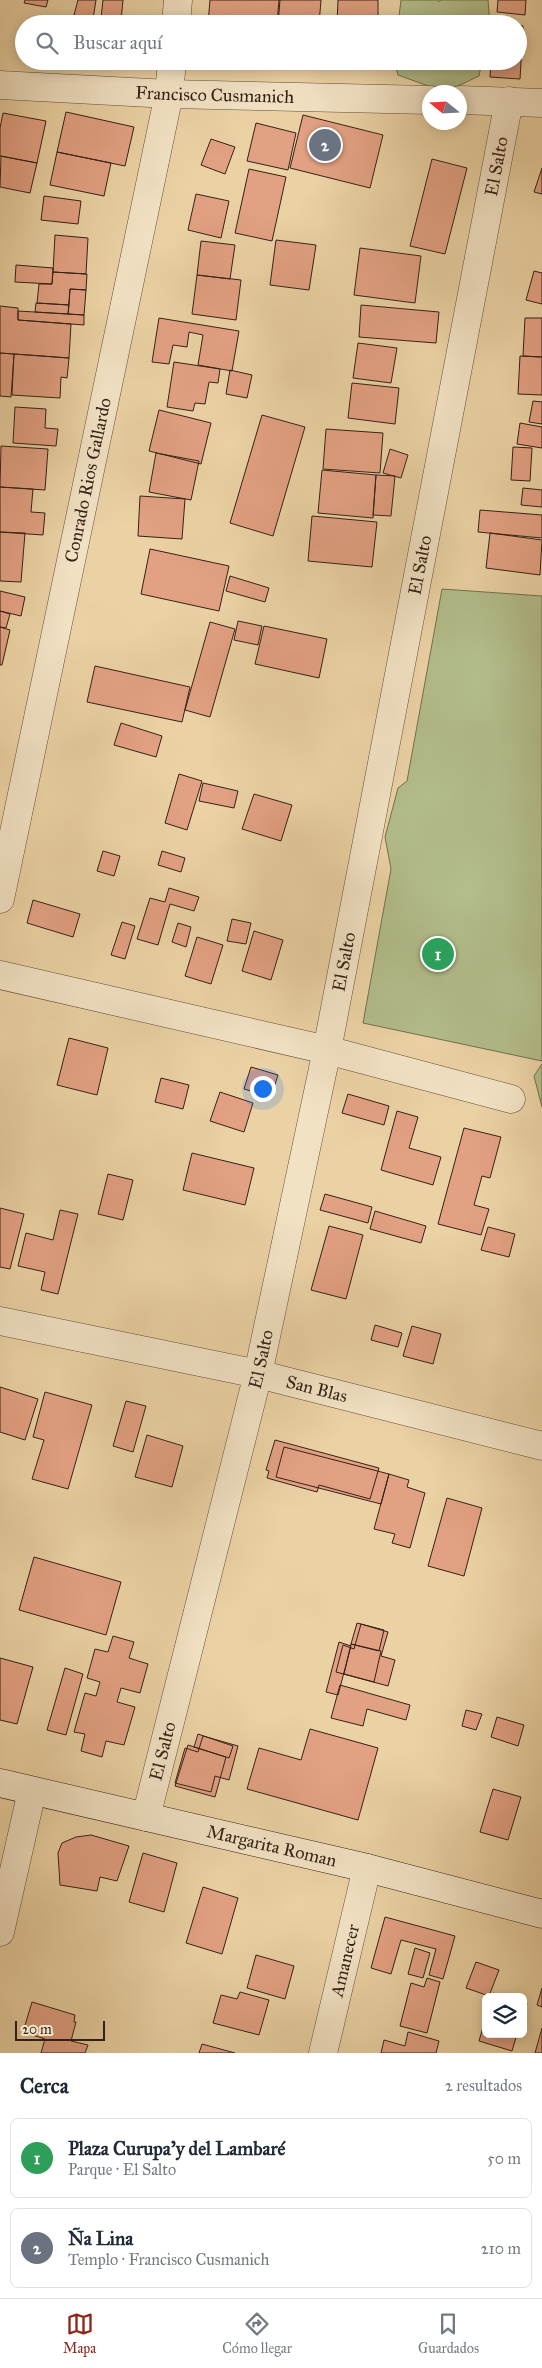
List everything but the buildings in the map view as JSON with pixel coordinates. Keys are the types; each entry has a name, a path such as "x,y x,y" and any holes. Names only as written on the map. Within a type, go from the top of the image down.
{"street":[{"path":"177,15 178,0"},
{"name":"Conrado Rios Gallardo","path":"0,899 169,94 171,70"},
{"name":"Francisco Cusmanich","path":"0,85 169,94 422,100"},
{"path":"467,100 542,103"},
{"name":"El Salto","path":"146,1818 258,1374 327,1050 509,101"},
{"path":"0,975 327,1050 511,1099"},
{"name":"San Blas","path":"0,1321 258,1374 542,1446"},
{"name":"Margarita Roman","path":"0,1784 368,1868 542,1914"},
{"path":"0,1932 32,1791"},
{"name":"Amanecer","path":"323,2053 368,1868"}],"green space":[{"path":"401,0 439,0 439,2 441,0 488,0 489,15 399,15"},
{"path":"397,70 480,70 479,76 460,85 426,85 398,75"},
{"path":"442,589 542,596 542,1061 363,1023 391,869 385,837 398,788 407,781"},
{"path":"542,1064 542,1107 534,1076"}],"place":[{"name":"Ña Lina","path":"325,145"},
{"name":"Plaza Curupa'y del Lambaré","path":"438,954"}]}
